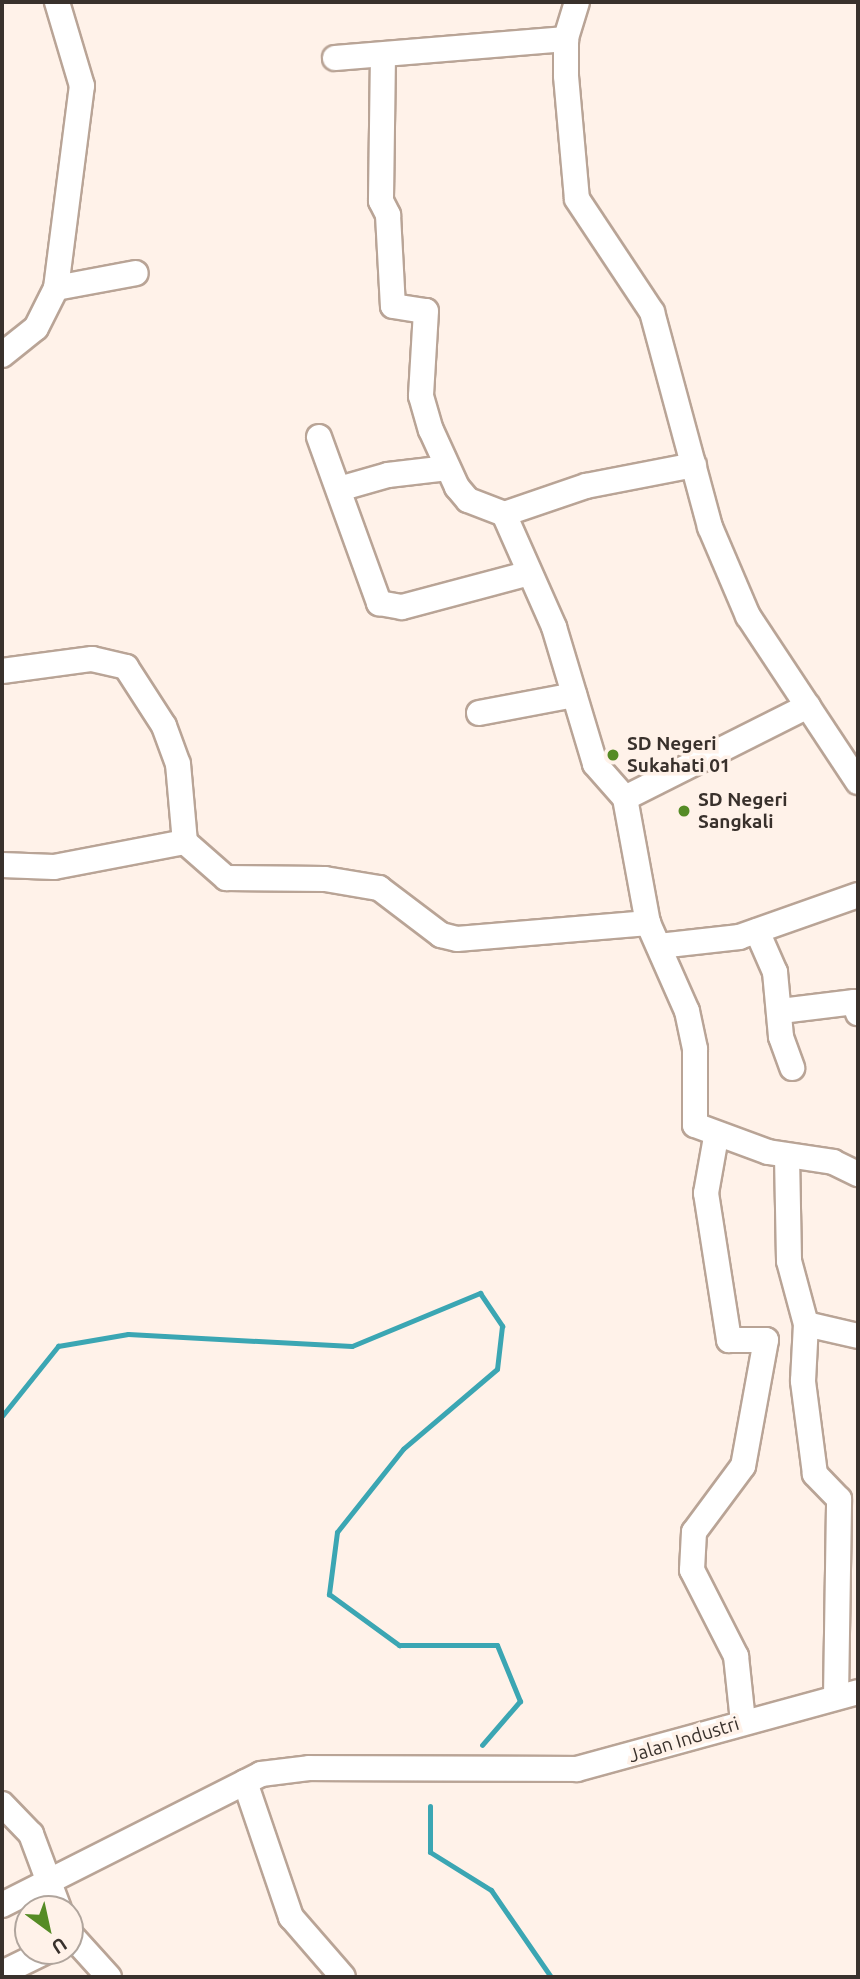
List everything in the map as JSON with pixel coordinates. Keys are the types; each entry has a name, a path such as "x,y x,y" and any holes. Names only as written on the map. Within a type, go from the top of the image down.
{"street":[{"path":"2,355 36,327 56,288 82,86 57,2"},
{"path":"577,2 566,38 573,187 646,297 719,551 748,616 858,782"},
{"path":"335,58 566,38"},
{"path":"383,55 381,201 388,215 393,306 426,311 421,397 448,468 468,500 504,514 586,486 694,466"},
{"path":"56,288 136,273"},
{"path":"319,437 374,592 389,608 526,574"},
{"path":"339,489 448,468"},
{"path":"504,514 526,574 554,627 595,764 625,798 648,923 659,946 695,1049 692,1118 716,1137 787,1156 833,1162 858,1174"},
{"path":"2,671 92,659 126,667 164,726 178,764 185,842 226,878 303,878 379,888 441,934 457,939 648,923"},
{"path":"479,713 574,695"},
{"path":"625,798 808,706"},
{"path":"2,865 54,866 185,842"},
{"path":"659,946 757,931 858,895"},
{"path":"757,931 775,972 781,1011 781,1037 792,1068"},
{"path":"781,1011 854,1002 858,1013"},
{"path":"716,1137 706,1193 729,1340 766,1340 743,1466 694,1532 692,1570 736,1656 743,1722"},
{"path":"787,1156 789,1261 806,1324 803,1381 815,1474 839,1499 847,1695"},
{"path":"806,1324 858,1336"},
{"name":"Jalan Industri","path":"2,1905 245,1782 278,1770 359,1767 507,1771 578,1769 847,1695"},
{"path":"245,1782 290,1917 343,1977"},
{"path":"2,1804 32,1834 52,1895"},
{"path":"84,1948 100,1961 109,1977"},
{"path":"2,1973 18,1965"}],"waterway":[{"path":"2,1416 58,1346 128,1334 352,1346 480,1293 502,1326 497,1369 403,1449 337,1532 329,1594 399,1645 497,1645 520,1701 482,1745"},
{"path":"430,1806 430,1852 491,1890 551,1977"}],"place":[{"name":"SD Negeri Sukahati 01","path":"613,755"},
{"name":"SD Negeri Sangkali","path":"684,811"}]}
